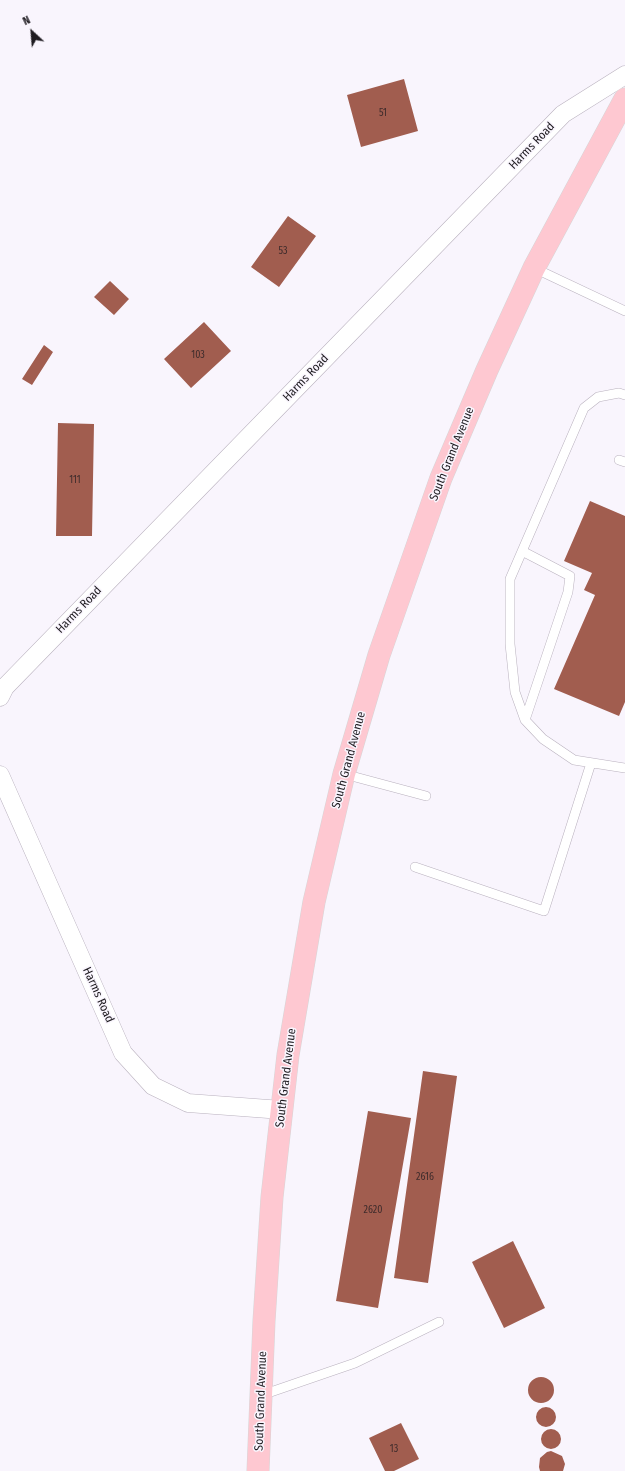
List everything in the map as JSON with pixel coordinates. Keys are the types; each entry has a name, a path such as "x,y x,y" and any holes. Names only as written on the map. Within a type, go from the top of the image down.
{"main road":[{"name":"South Grand Avenue","path":"258,1471 264,1321 272,1197 288,1055 307,941 344,774 379,655 418,539 441,478 484,377 534,268 625,99"}],"street":[{"name":"Harms Road","path":"0,697 5,687 563,114 625,75"},
{"name":"Harms Road","path":"0,775 123,1053 154,1086 188,1103 282,1110"}],"lane":[{"path":"534,268 625,311"},
{"path":"625,395 619,393 598,397 584,408 510,579 510,644 515,692 525,720 543,739 574,760 625,768"},
{"path":"522,551 570,576 568,592 525,720"},
{"path":"415,867 544,911 591,763"},
{"path":"344,774 426,796"},
{"path":"262,1395 355,1362 439,1322"}],"building":[{"path":"404,79 418,131 361,147 347,95"},
{"path":"288,216 316,236 279,287 251,267"},
{"path":"110,281 129,299 114,315 94,297"},
{"path":"204,322 231,351 191,388 164,359"},
{"path":"44,345 53,352 32,385 22,379"},
{"path":"58,423 94,424 92,536 56,536"},
{"path":"590,501 625,516 625,702 619,716 554,689 595,595 584,590 592,573 564,561"},
{"path":"423,1071 457,1076 428,1283 394,1278"},
{"path":"368,1111 411,1118 378,1308 336,1301"},
{"path":"513,1241 545,1308 504,1328 472,1262"},
{"path":"541,1377 550,1381 554,1390 550,1399 541,1403 532,1399 528,1390 532,1381"},
{"path":"542,1407 550,1407 556,1413 556,1421 550,1427 542,1427 536,1421 536,1413"},
{"path":"401,1423 419,1459 394,1471 385,1471 369,1438"},
{"path":"547,1429 555,1429 561,1435 561,1443 555,1449 547,1449 541,1443 541,1435"},
{"path":"551,1451 562,1456 565,1464 563,1471 540,1471 540,1458 547,1452"}]}
